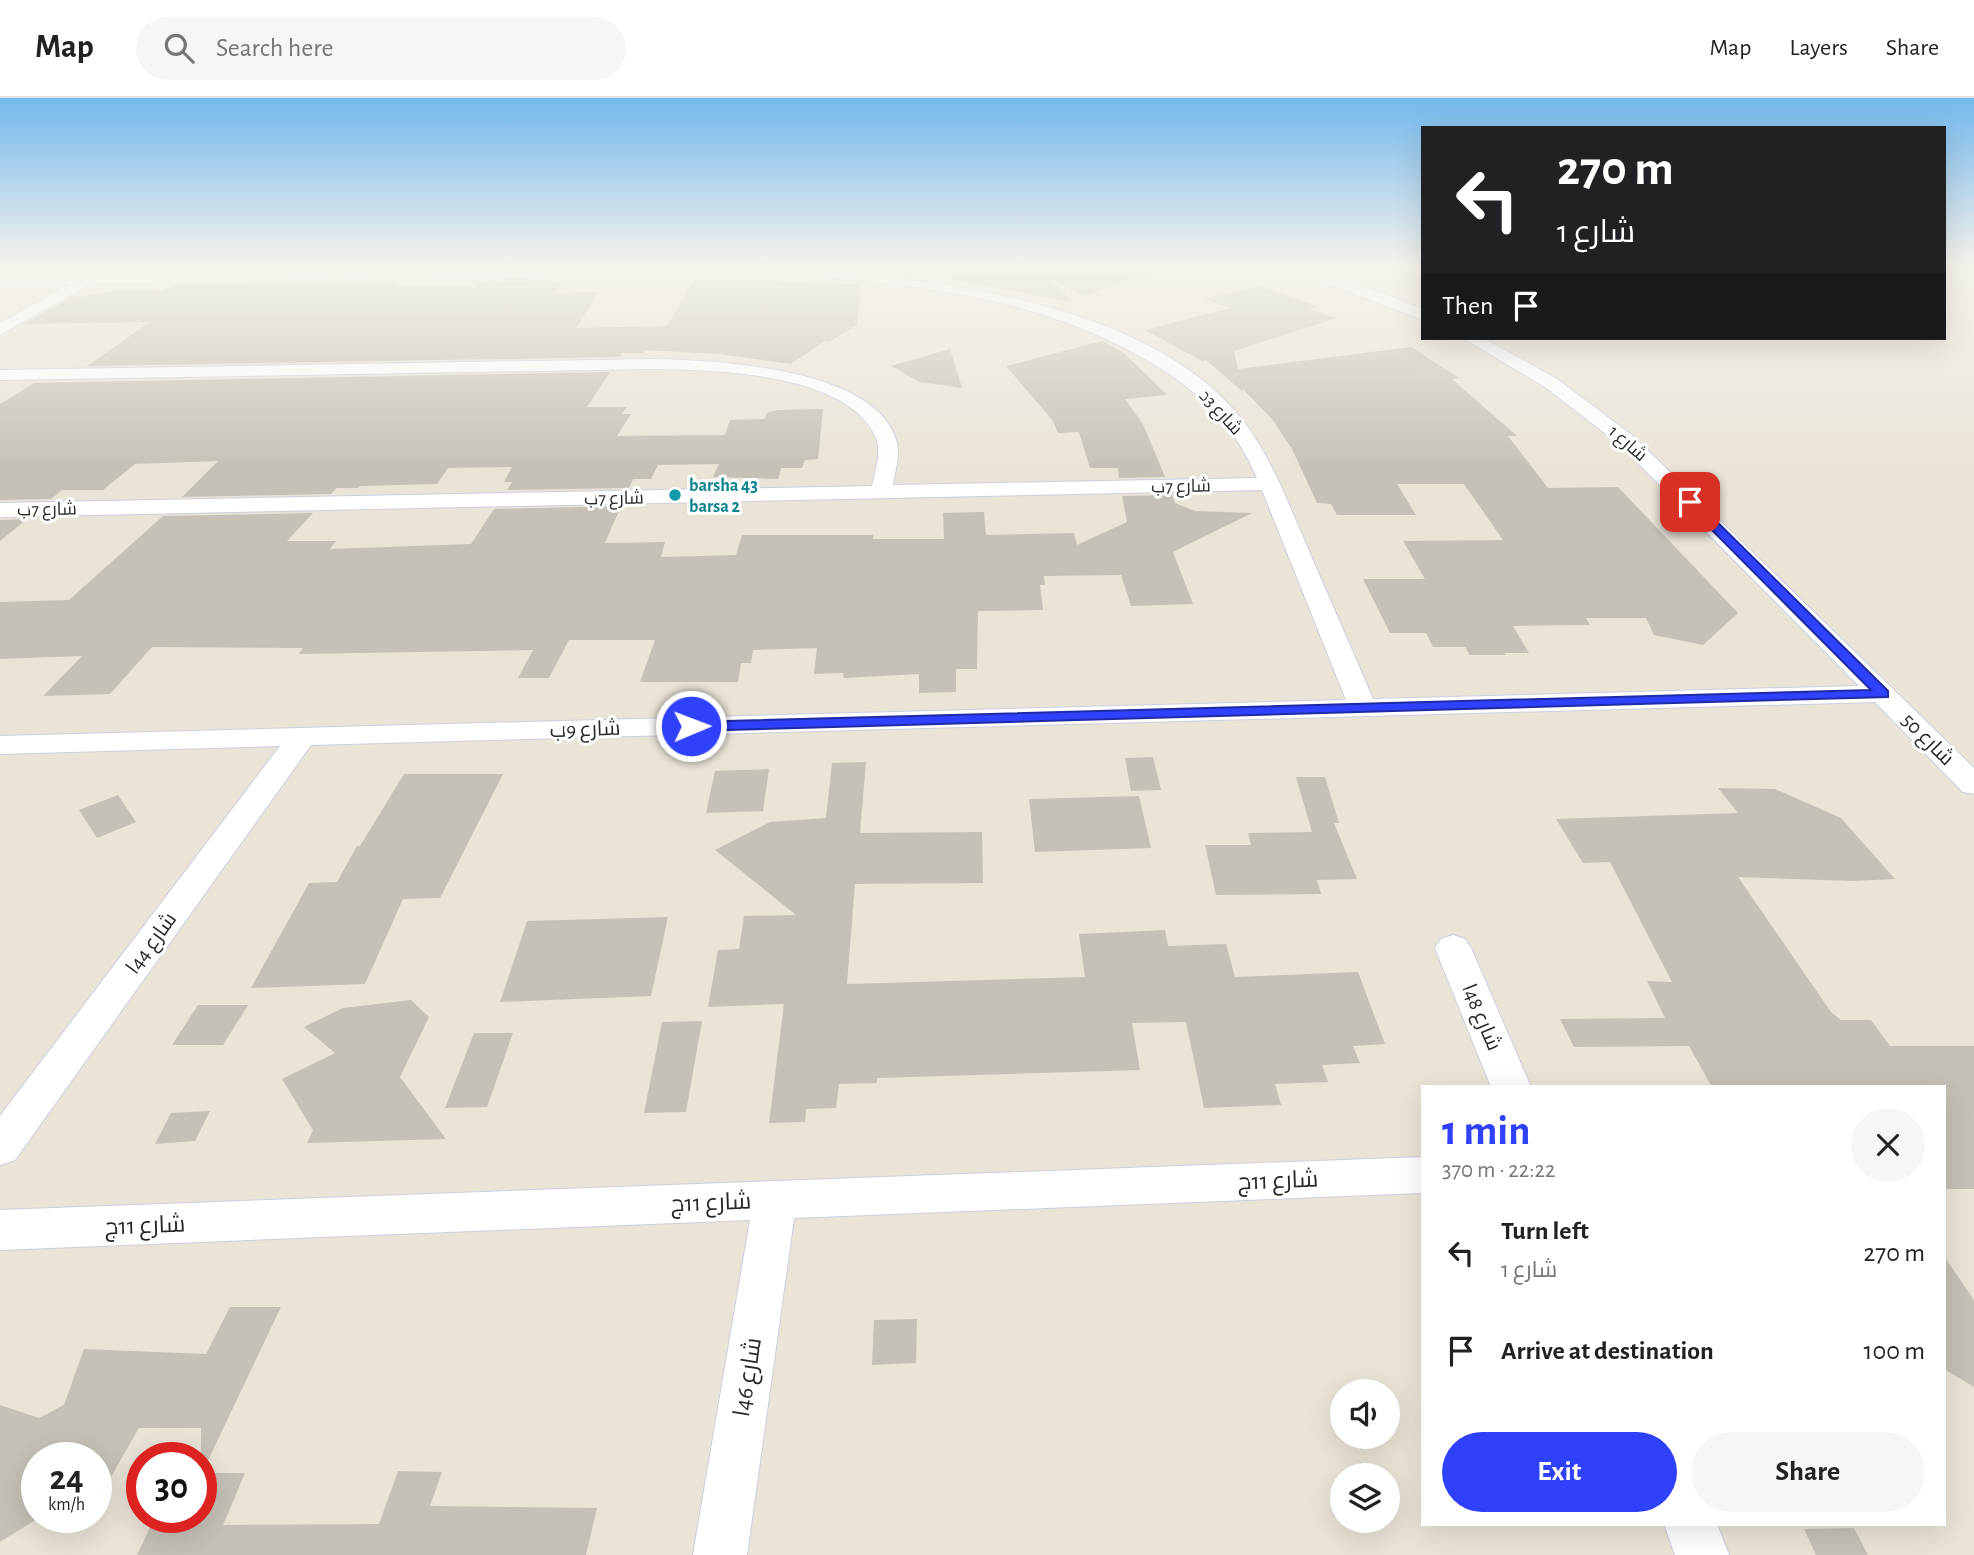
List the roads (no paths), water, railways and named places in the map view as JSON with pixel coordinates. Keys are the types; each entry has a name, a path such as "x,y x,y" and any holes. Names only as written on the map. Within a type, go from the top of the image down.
{"street":[{"name":"شارع 3د","path":"1106,334 1166,365 1211,398 1233,421 1256,454 1363,709"},
{"name":"شارع 1","path":"1475,340 1551,383 1626,440 1883,694"},
{"path":"0,374 649,364 716,366 760,371 825,388 867,412 888,443 881,492"},
{"name":"شارع 7ب","path":"0,510 1269,484"},
{"name":"شارع 9ب","path":"0,746 1883,694"},
{"name":"شارع 50","path":"1883,694 1974,785"},
{"name":"شارع 44ا","path":"0,1148 302,737"},
{"name":"شارع 48ا","path":"1453,948 1510,1085"},
{"name":"شارع 11ج","path":"0,1230 1421,1175"},
{"name":"شارع 46ا","path":"720,1555 775,1200"},
{"path":"1691,1526 1702,1555"}],"place":[{"name":"barsha 43 barsa 2","path":"675,495"}]}
